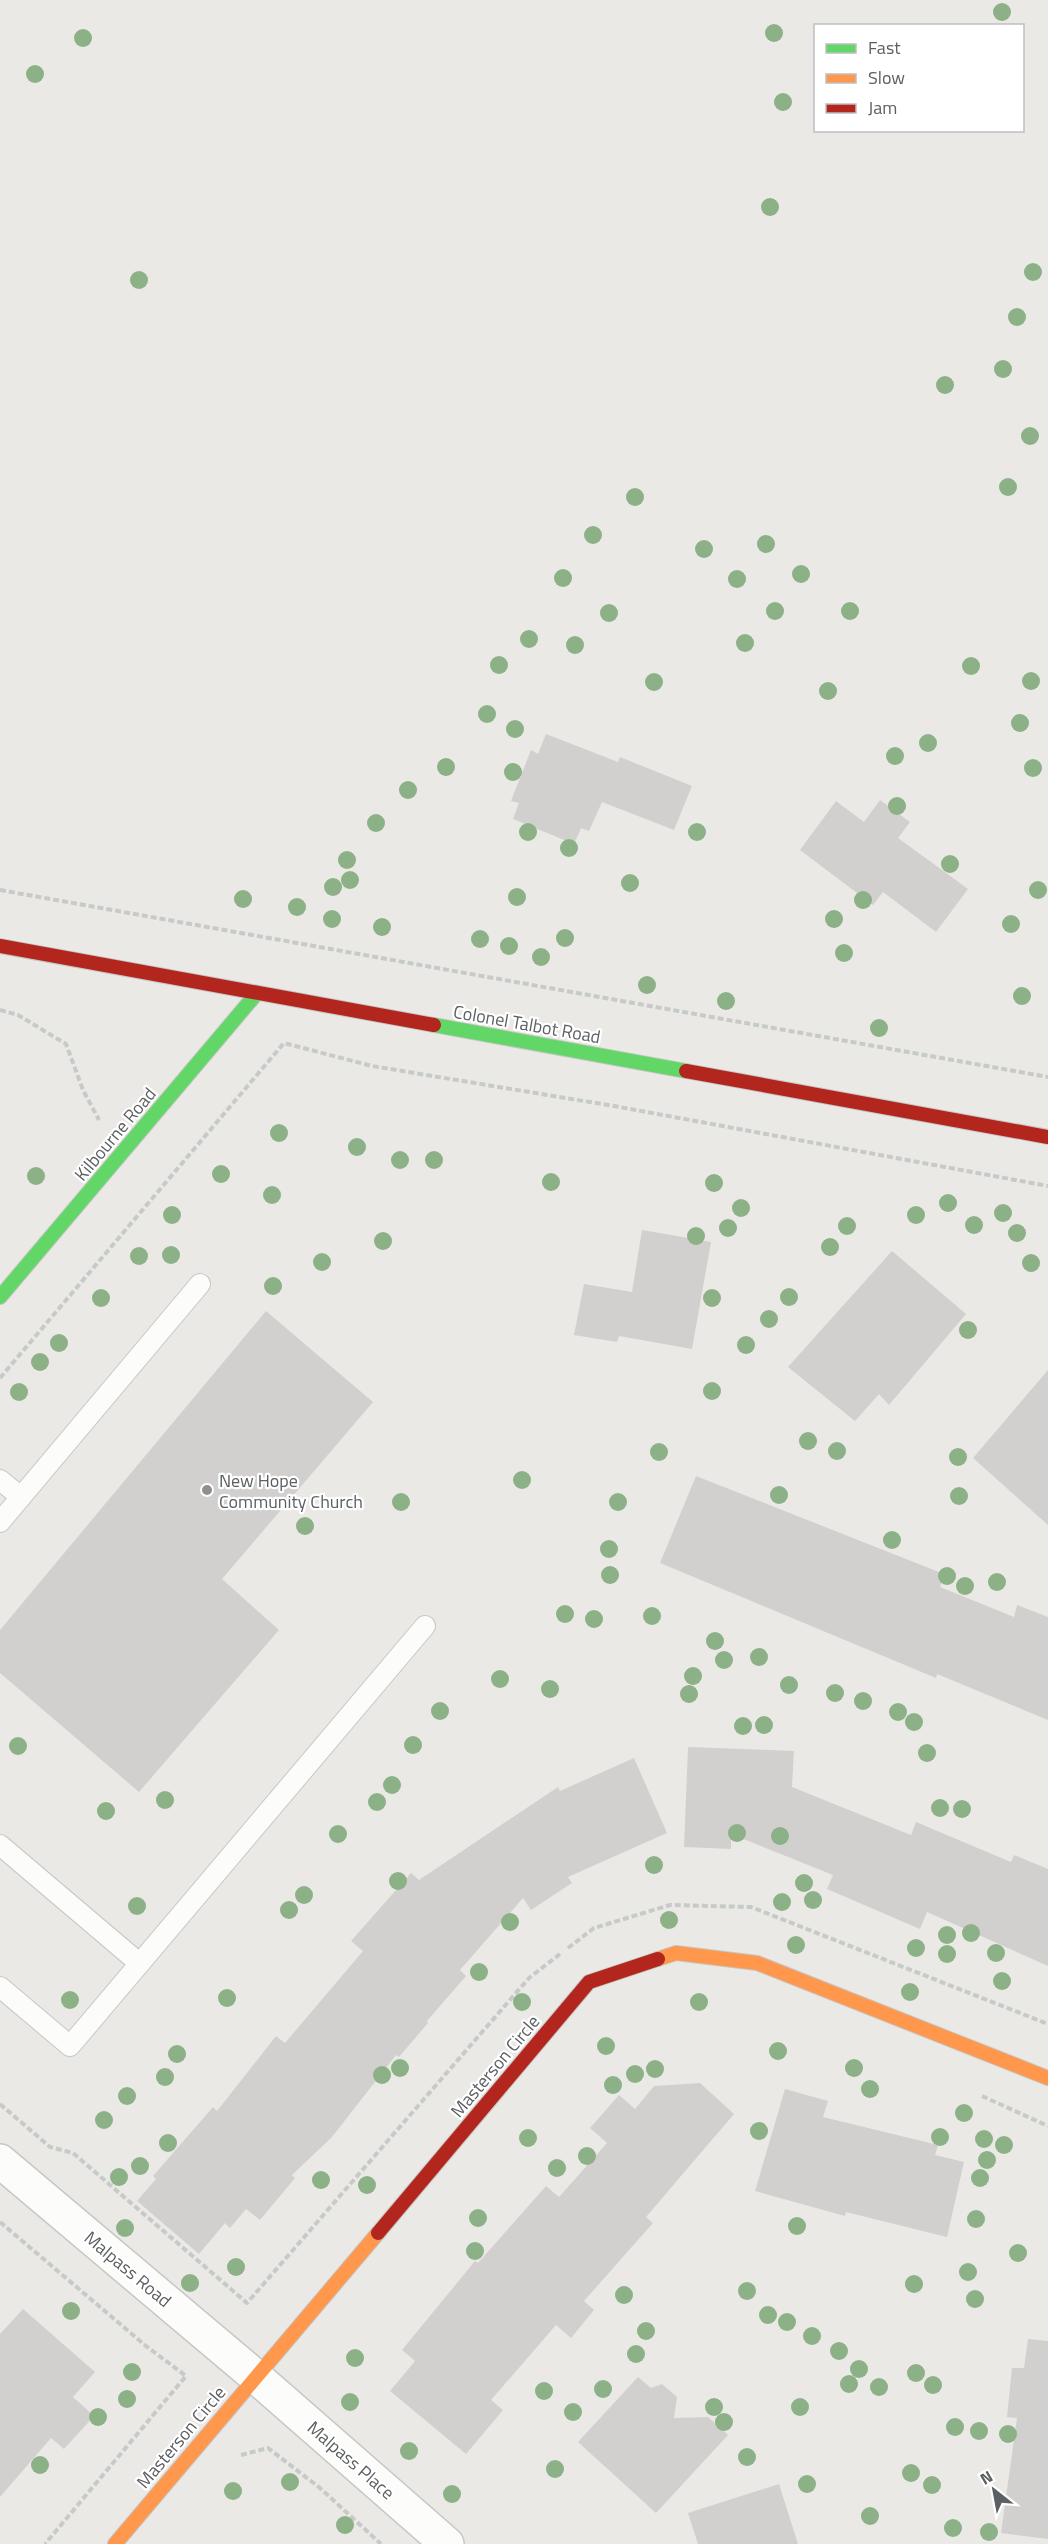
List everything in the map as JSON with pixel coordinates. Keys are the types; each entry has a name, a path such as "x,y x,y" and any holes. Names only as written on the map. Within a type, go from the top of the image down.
{"street":[{"name":"Colonel Talbot Road","path":"0,946 1048,1137"},
{"name":"Kilbourne Road","path":"0,1297 256,993"},
{"name":"Masterson Circle","path":"115,2544 589,1982 676,1953 757,1963 1048,2078"},
{"name":"Malpass Road","path":"0,2161 255,2376"},
{"name":"Malpass Place","path":"255,2376 447,2544"}],"lane":[{"path":"0,1522 200,1284"},
{"path":"0,1480 21,1497"},
{"path":"0,1987 70,2046 425,1626"},
{"path":"0,1845 139,1963"}],"path":[{"path":"0,890 1048,1077"},
{"path":"0,1010 18,1015 66,1044 83,1090 100,1119"},
{"path":"0,1378 284,1043 372,1066 648,1112 1048,1186"},
{"path":"973,2091 1048,2126"},
{"path":"0,2222 146,2346 186,2376 45,2544"},
{"path":"238,2456 268,2448 320,2488 381,2544"}],"building":[{"path":"546,734 618,762 620,757 692,786 674,830 602,802 589,831 581,828 574,844 513,819 519,803 511,801 531,750 538,754"},
{"path":"880,800 910,822 898,838 968,889 936,932 883,892 873,905 800,850 836,801 864,822"},
{"path":"642,1230 711,1242 692,1349 619,1336 617,1342 574,1335 584,1284 632,1292"},
{"path":"892,1251 966,1314 889,1405 879,1394 855,1421 788,1367"},
{"name":"New Hope Community Church","path":"266,1311 373,1402 222,1579 279,1630 139,1792 0,1673 0,1630"},
{"path":"1048,1370 1048,1525 973,1458"},
{"path":"696,1476 944,1574 940,1587 1014,1617 1017,1605 1048,1617 1048,1720 937,1674 936,1678 660,1563"},
{"path":"688,1747 794,1751 792,1787 911,1835 916,1822 1011,1862 1014,1855 1048,1869 1048,1966 927,1912 920,1929 827,1889 833,1875 731,1834 731,1849 684,1847"},
{"path":"634,1758 667,1833 568,1877 572,1883 531,1910 523,1898 460,1970 466,1976 427,2021 428,2023 399,2057 396,2055 332,2137 292,2175 295,2178 260,2220 246,2209 230,2228 225,2223 199,2254 137,2201 156,2179 153,2176 213,2107 217,2111 276,2036 285,2043 363,1951 351,1941 411,1873 419,1880 558,1787 560,1791"},
{"path":"700,2083 734,2114 646,2217 653,2223 584,2301 594,2310 571,2338 556,2325 491,2400 503,2410 466,2454 390,2391 415,2361 402,2350 475,2261 478,2263 546,2186 559,2197 607,2143 590,2128 619,2095 635,2109 654,2086"},
{"path":"785,2089 828,2101 823,2117 938,2145 935,2155 964,2162 947,2237 846,2212 845,2216 755,2191"},
{"path":"23,2309 95,2372 73,2397 94,2416 64,2449 51,2438 0,2497 0,2334"},
{"path":"1028,2339 1048,2341 1048,2539 1001,2533 1017,2418 1007,2417 1012,2368 1024,2368"},
{"path":"638,2377 651,2388 662,2384 677,2397 674,2418 708,2417 728,2435 656,2513 578,2442"},
{"path":"779,2484 798,2544 698,2544 688,2513"}],"traffic: fast":[{"path":"0,1297 257,993"},
{"path":"434,1025 686,1071"}],"traffic: slow":[{"path":"658,1959 676,1953 757,1963 1048,2078"},
{"path":"115,2544 378,2233"}],"traffic: jam":[{"path":"0,946 434,1025"},
{"path":"686,1071 1048,1137"},
{"path":"378,2233 589,1982 658,1959"}],"place":[{"name":"New Hope Community Church","path":"207,1490"}]}
